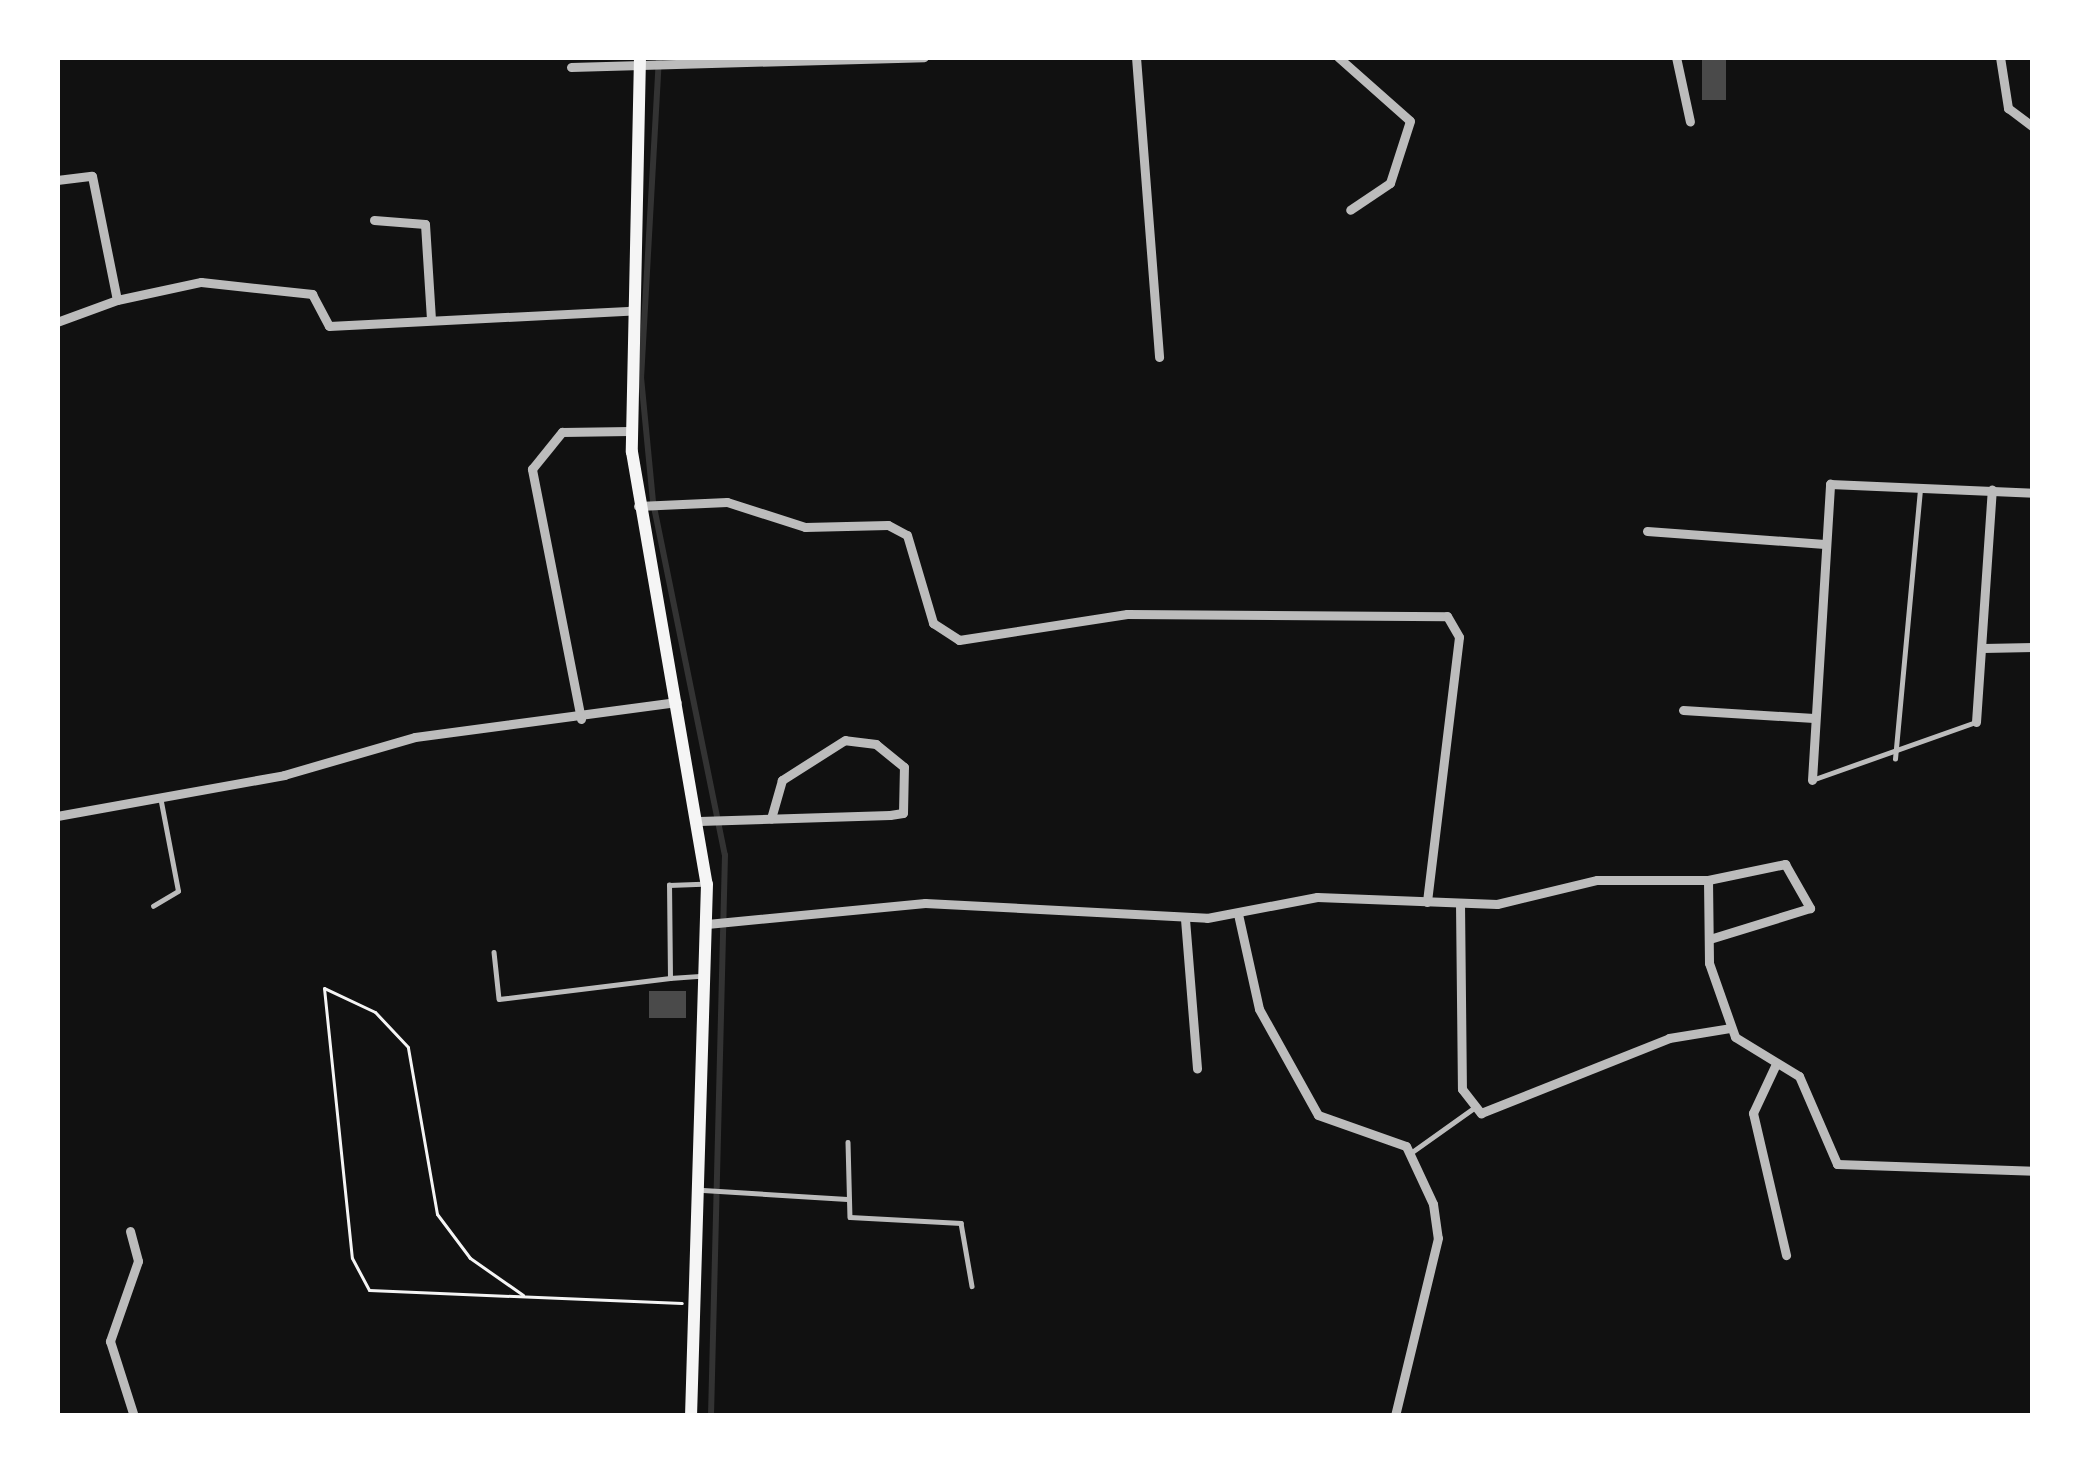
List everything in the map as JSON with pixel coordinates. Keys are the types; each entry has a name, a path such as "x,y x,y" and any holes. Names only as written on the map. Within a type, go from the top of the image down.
{"main road":[{"path":"642,64 628,311 630,431 677,702 705,820 711,924 691,1416"}],"street":[{"path":"571,67 642,64 667,68 924,57"},
{"path":"1136,57 1159,357"},
{"path":"1338,57 1410,121 1390,183 1350,210"},
{"path":"1676,57 1690,122"},
{"path":"2000,57 2008,108 2033,127"},
{"path":"57,180 92,176 117,300"},
{"path":"374,220 425,224 431,319"},
{"path":"57,322 117,300 201,282 312,294 329,326 628,311"},
{"path":"581,719 532,469 562,432 630,431"},
{"path":"1812,780 1830,484 1920,484 2033,494"},
{"path":"1976,722 1992,490"},
{"path":"643,506 727,502 805,527 888,525 907,535 933,622 959,640 1127,614 1447,616 1459,637 1427,902"},
{"path":"1646,531 1825,544"},
{"path":"1983,648 2033,647"},
{"path":"57,816 160,797 415,737 581,719 677,702"},
{"path":"1683,710 1814,718"},
{"path":"705,820 727,820 771,818 903,812 904,767 876,744 845,740 782,780 771,818"},
{"path":"711,924 925,903 1185,919 1238,914 1317,897 1460,903 1564,894 1597,880 1708,880 1785,864 1810,908 1711,939"},
{"path":"1708,880 1711,939 1731,1028 1810,1089 1848,1169 2033,1171"},
{"path":"1460,903 1462,1089 1474,1108 1500,1110 1669,1038 1731,1028"},
{"path":"1238,914 1259,1009 1318,1114 1412,1152 1438,1238 1395,1416"},
{"path":"1185,919 1197,1069"},
{"path":"1775,1066 1753,1112 1786,1255"},
{"path":"130,1231 138,1261 110,1340 134,1416"}],"lane":[{"path":"1895,759 1920,484"},
{"path":"1812,780 1895,759 1976,722"},
{"path":"153,906 178,891 160,797"},
{"path":"670,978 669,886 707,884"},
{"path":"494,952 499,999 706,976"},
{"path":"1412,1152 1474,1108"},
{"path":"848,1142 850,1217 961,1223 972,1286"},
{"path":"699,1190 847,1199"}],"path":[{"path":"523,1295 470,1258 437,1214 408,1047 375,1012 324,988 358,1280 369,1290 697,1304"}],"building":[{"path":"1702,57 1726,57 1726,100 1702,100"},
{"path":"649,991 686,991 686,1018 649,1018"}],"waterway":[{"path":"659,57 641,377 653,502 725,855 711,1416"}]}
